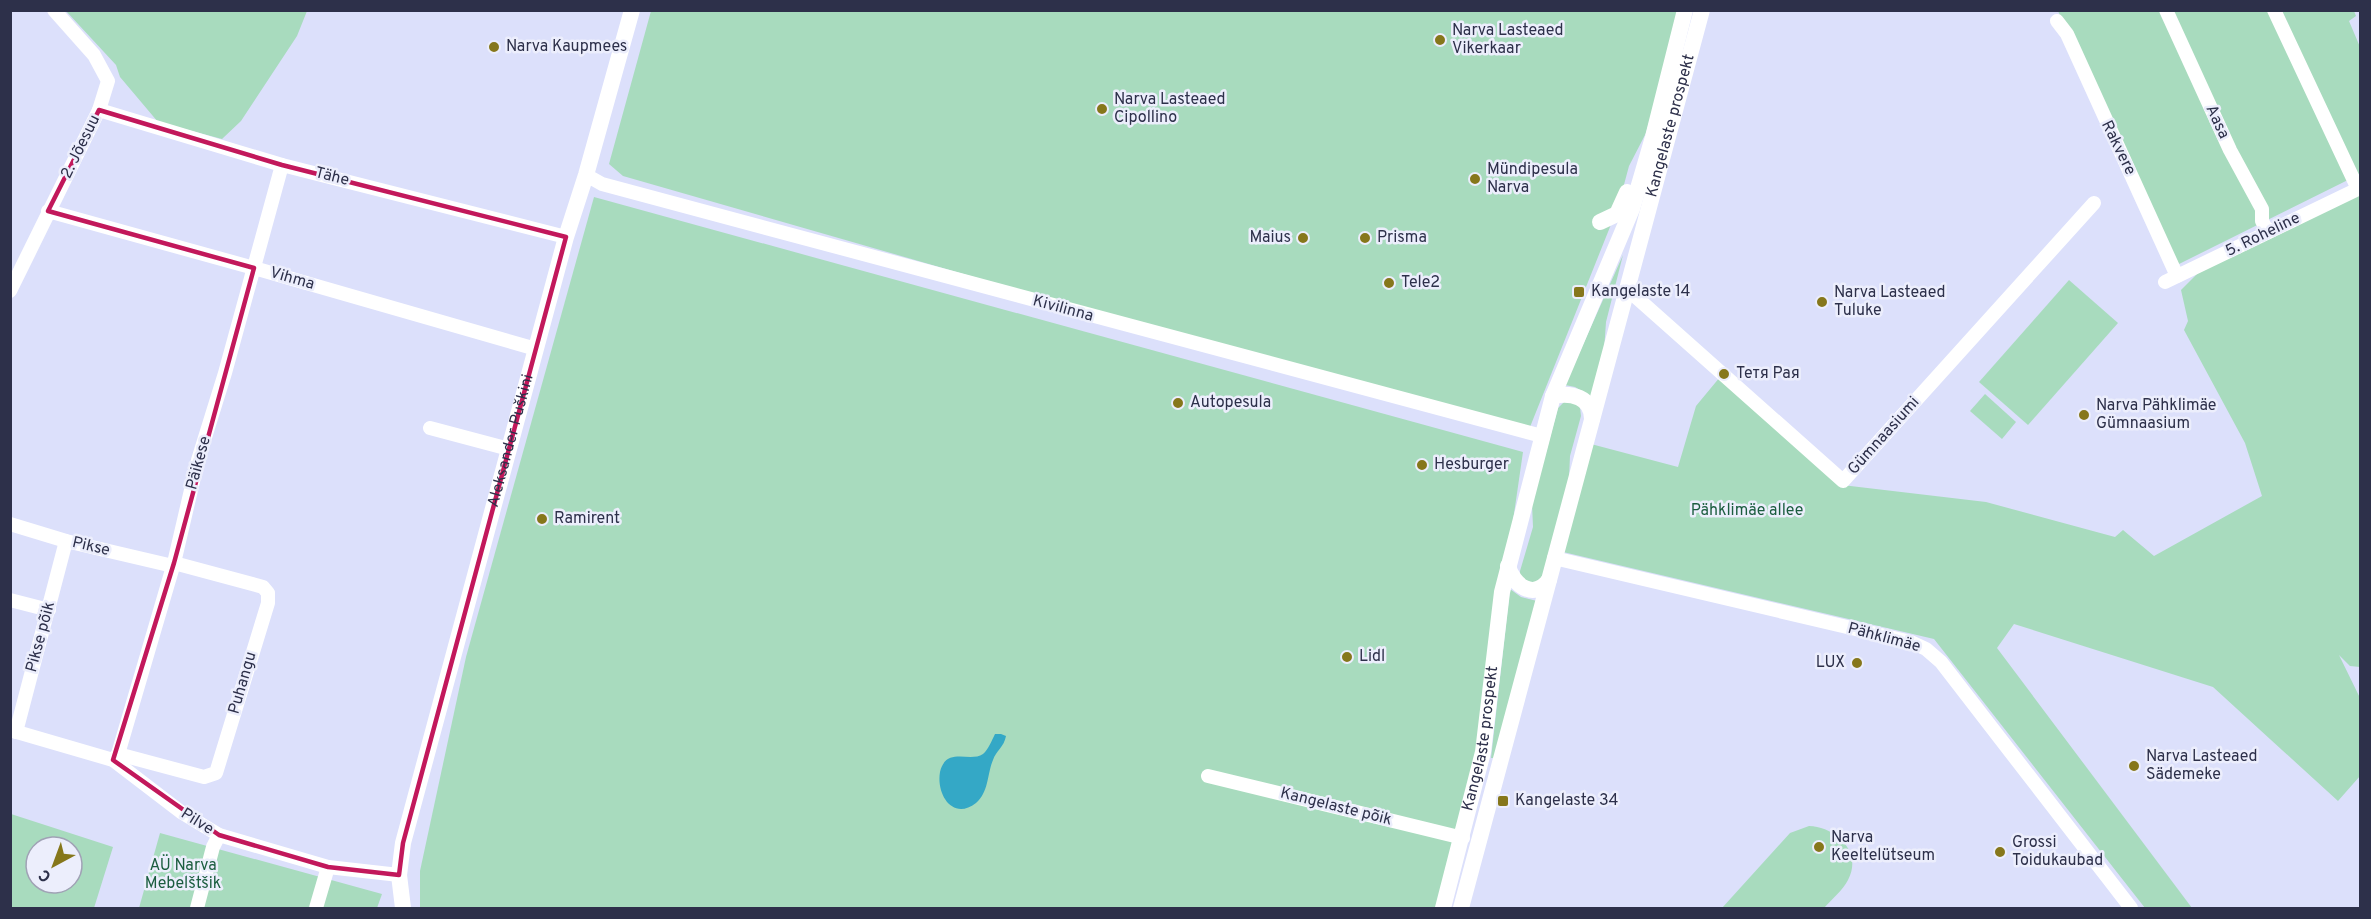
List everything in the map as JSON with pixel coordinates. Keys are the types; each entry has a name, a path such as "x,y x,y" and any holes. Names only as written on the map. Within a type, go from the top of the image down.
{"main road":[{"name":"Aleksander Puškini","path":"403,909 399,875 403,843 566,237 586,175 632,10"},
{"name":"Kangelaste prospekt","path":"1443,909 1463,838 1483,752 1502,592 1542,436 1553,396 1632,209 1653,137 1684,10"},
{"name":"Kangelaste prospekt","path":"1461,909 1702,10"},
{"path":"1600,222 1617,214 1638,162 1653,137"},
{"path":"1623,232 1640,241"},
{"path":"1553,396 1567,394 1581,399 1589,406 1592,419"},
{"path":"1508,566 1514,581 1526,589 1540,588 1549,580"}],"street":[{"name":"2. Jõesuu","path":"10,291 99,110 108,81 103,69 54,10"},
{"name":"Aasa","path":"2166,10 2230,150 2262,209 2262,221 2268,232"},
{"path":"2274,10 2360,188"},
{"name":"Rakvere","path":"2061,15 2171,279"},
{"name":"Tähe","path":"99,110 282,165 566,237"},
{"name":"Päikese","path":"116,757 174,564 198,460 225,373 282,165"},
{"name":"Kivilinna","path":"586,175 602,184 1542,436"},
{"name":"5. Roheline","path":"2171,279 2360,188"},
{"name":"Gümnaasiumi","path":"1627,289 1843,481 2094,203"},
{"name":"Vihma","path":"48,211 536,349"},
{"path":"430,428 509,449"},
{"name":"Pikse","path":"10,524 66,541 174,564 263,587 268,593"},
{"name":"Pikse põik","path":"13,731 49,609 66,541"},
{"name":"Pähklimäe","path":"1554,558 1911,642 1926,649 1941,662 2131,909"},
{"name":"Puhangu","path":"116,757 204,777 216,773 268,603 268,593"},
{"path":"10,600 49,609"},
{"name":"Pilve","path":"13,731 116,757 181,812 219,835 328,867 399,875"},
{"name":"Kangelaste põik","path":"1208,776 1463,838"},
{"path":"197,909 213,847 219,835"},
{"path":"316,909 328,867"}],"highlighted area":[{"path":"99,110 282,165 566,237 403,843 399,875 328,867 219,835 113,760 174,563 254,268 48,211"}],"green space":[{"path":"66,11 307,11 297,36 241,121 222,139 158,122 120,77 116,65"},
{"path":"651,11 1681,11 1646,133 1629,166 1618,207 1528,432 1280,365 623,176 609,164"},
{"path":"2058,11 2354,11 2356,16 2349,21 2360,47 2360,174 2173,267"},
{"name":"Pähklimäe allee","path":"2360,194 2360,667 2350,666 2339,655 2360,698 2360,776 2338,801 2213,687 2014,624 1997,648 2192,908 2145,908 1934,639 1563,552 1591,444 1678,467 1696,406 1720,377 1842,485 1986,502 2115,537 2123,530 2154,556 2262,496 2245,443 2184,330 2188,321 2181,290 2198,273"},
{"path":"594,197 1523,452 1474,789 1441,908 420,908 420,871 466,657"},
{"path":"1623,255 1606,322 1604,351 1592,397 1575,387 1565,385"},
{"path":"2069,280 2118,323 2028,425 1979,382"},
{"path":"1985,394 2016,422 2002,439 1970,411"},
{"path":"1565,401 1571,401 1580,407 1581,416 1570,456 1569,478 1543,577 1535,585 1520,578 1520,571 1533,527 1532,504 1558,408"},
{"path":"1510,589 1521,597 1537,601 1494,758 1491,758"},
{"path":"11,814 76,835 24,835 24,895 84,895 84,838 113,847 94,908 11,908"},
{"path":"1809,826 1819,827 1837,836 1849,851 1852,860 1852,870 1846,884 1824,908 1722,908 1790,833"},
{"name":"AÜ Narva Mebelštšik","path":"160,833 382,894 377,908 139,908"}],"water":[{"path":"995,734 1006,736 991,765 983,794 976,803 968,808 953,807 944,797 939,781 943,764 947,759 953,757 972,757 983,754"}],"place":[{"name":"Narva Lasteaed Vikerkaar","path":"1440,40"},
{"name":"Narva Kaupmees","path":"494,47"},
{"name":"Narva Lasteaed Cipollino","path":"1102,109"},
{"name":"Mündipesula Narva","path":"1475,179"},
{"name":"Maius","path":"1303,238"},
{"name":"Prisma","path":"1365,238"},
{"name":"Tele2","path":"1389,283"},
{"name":"Kangelaste 14","path":"1579,292"},
{"name":"Narva Lasteaed Tuluke","path":"1822,302"},
{"name":"Тетя Рая","path":"1724,374"},
{"name":"Autopesula","path":"1178,403"},
{"name":"Narva Pähklimäe Gümnaasium","path":"2084,415"},
{"name":"Hesburger","path":"1422,465"},
{"name":"Ramirent","path":"542,519"},
{"name":"Lidl","path":"1347,657"},
{"name":"LUX","path":"1857,663"},
{"name":"Narva Lasteaed Sädemeke","path":"2134,766"},
{"name":"Kangelaste 34","path":"1503,801"},
{"name":"Narva Keeltelütseum","path":"1819,847"},
{"name":"Grossi Toidukaubad","path":"2000,852"}]}
